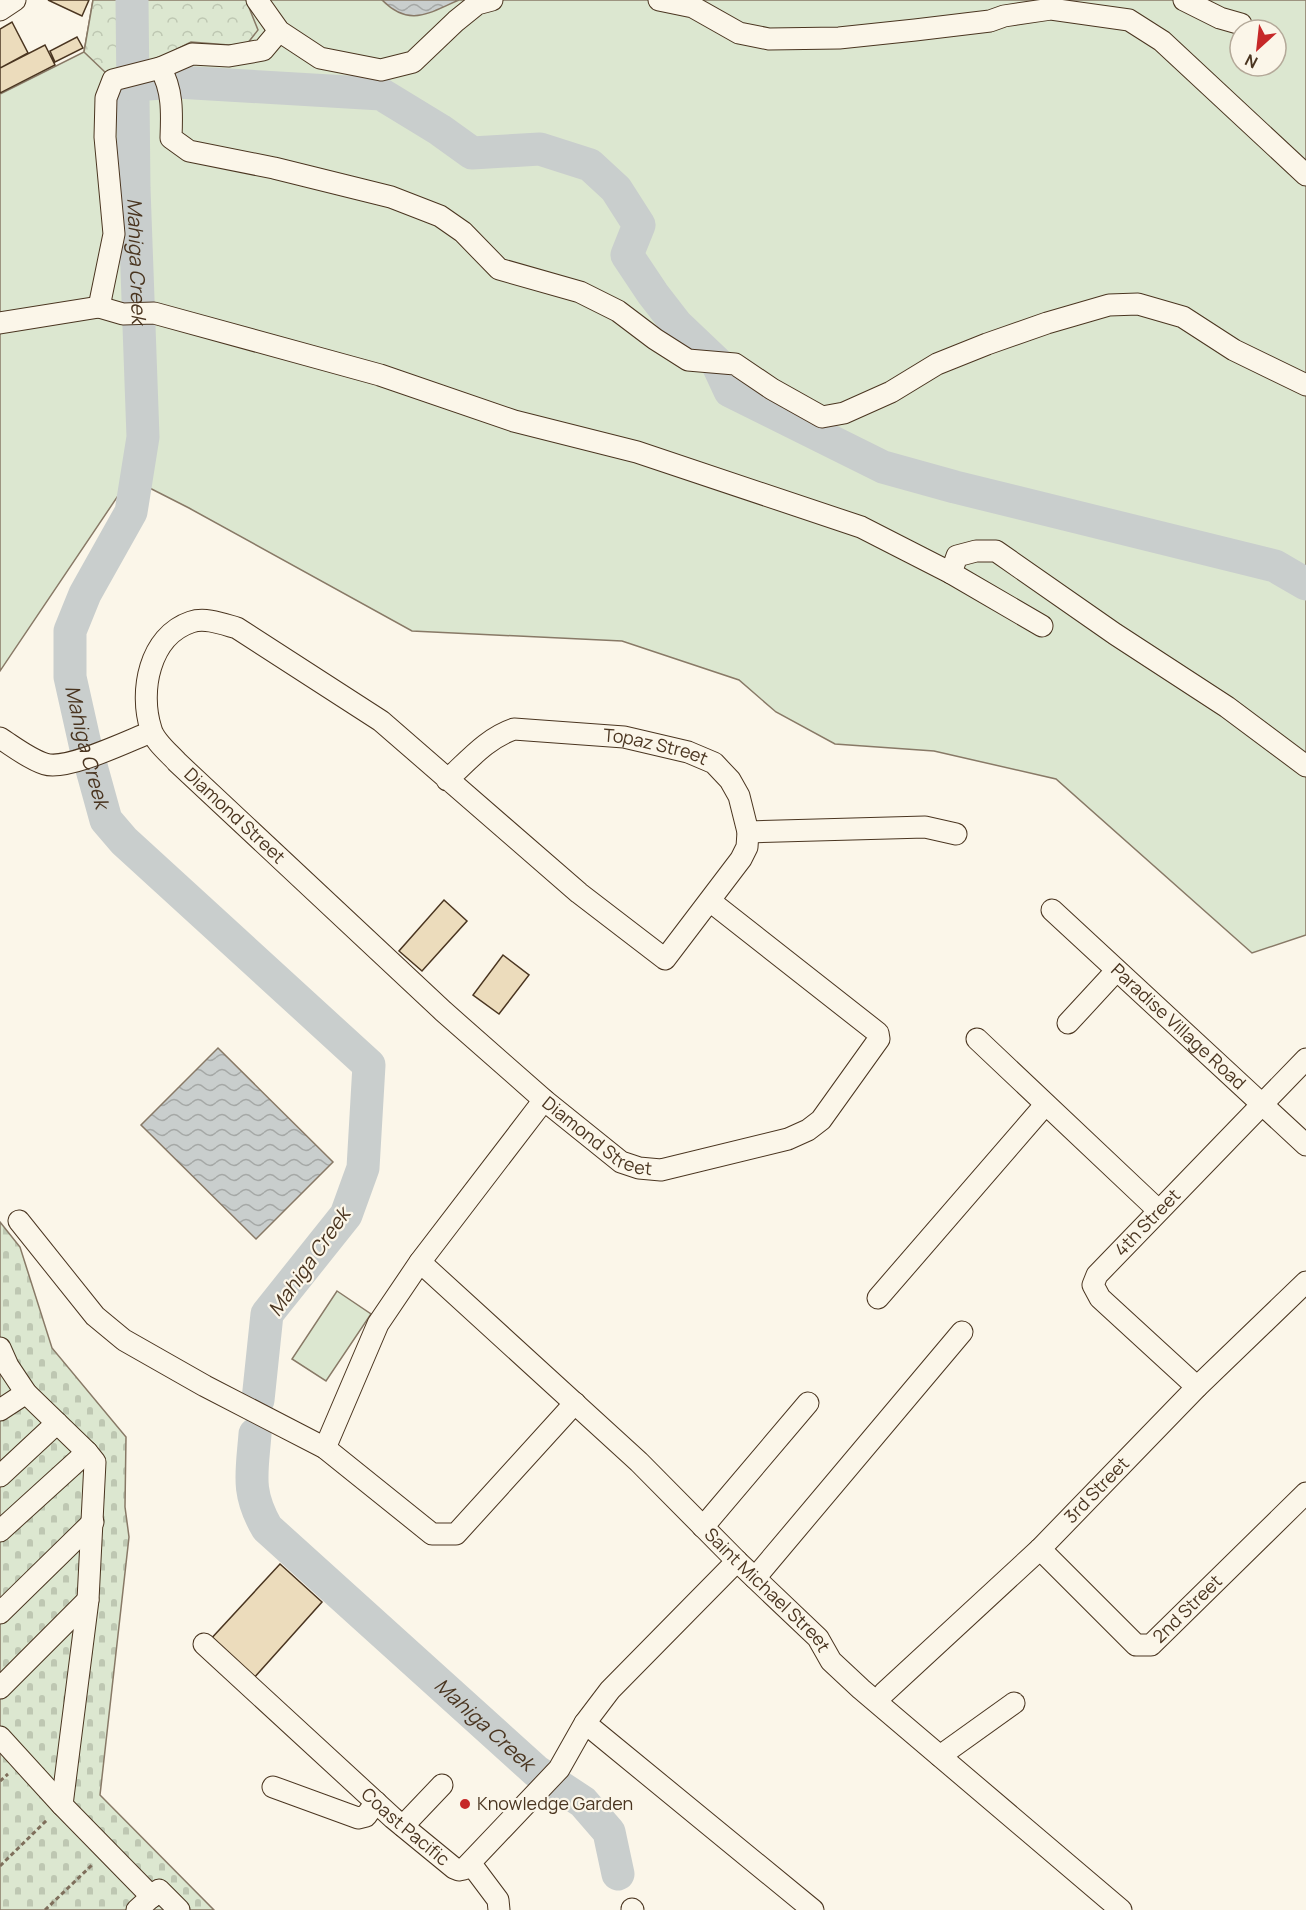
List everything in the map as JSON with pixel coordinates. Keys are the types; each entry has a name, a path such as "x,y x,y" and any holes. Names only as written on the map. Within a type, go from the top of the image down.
{"street":[{"path":"0,10 15,0"},
{"path":"257,0 279,31 320,58 381,69 413,62 477,4 492,0"},
{"path":"659,0 693,7 739,33 769,39 839,38 893,33 990,21 1004,16 1051,9 1129,20 1162,41 1306,175"},
{"path":"1087,0 1101,16"},
{"path":"1184,0 1228,20"},
{"path":"99,307 114,234 105,137 106,98 113,80 159,75 192,54 229,56 263,50 279,31"},
{"path":"159,75 172,110 171,138 189,151 274,168 391,197 440,216 463,232 499,268 580,292 618,311 688,360 735,364 772,389 822,417 844,413 891,392 938,364 987,344 1109,305 1138,304 1183,317 1234,350 1306,386"},
{"path":"0,323 99,307 123,314 154,313 380,375 514,421 648,455 861,527 951,573 1042,626"},
{"path":"951,573 957,556 976,551 996,551 1115,634 1227,707 1306,766"},
{"path":"0,738 43,764 55,766 71,763 151,732 147,707 147,680 154,654 176,630 193,621 216,622 237,628 381,721 447,780"},
{"name":"Topaz Street","path":"514,729 624,737 688,752 714,763 730,780 739,796 748,832 747,847 741,859 669,957 665,959 579,892 447,780 488,742 499,734 514,729"},
{"name":"Diamond Street","path":"151,732 177,762 443,1011 544,1100 621,1162 639,1168 661,1170 788,1139 808,1130 821,1120 878,1042 880,1036 710,901"},
{"path":"748,832 925,827 956,834"},
{"name":"Paradise Village Road","path":"1052,910 1306,1145"},
{"path":"1068,1023 1116,971"},
{"path":"977,1039 1158,1210"},
{"name":"4th Street","path":"1197,1387 1100,1298 1094,1285 1097,1275 1306,1059"},
{"path":"325,1448 378,1324 420,1262 544,1100"},
{"path":"878,1298 1045,1105"},
{"path":"19,1221 95,1316 124,1340 205,1386 325,1448 432,1534 456,1534 575,1403"},
{"name":"Saint Michael Street","path":"420,1262 639,1462 737,1561 818,1638 831,1661 861,1689 1121,1910"},
{"name":"3rd Street","path":"884,1693 1040,1549 1197,1387 1306,1282"},
{"path":"756,1578 962,1332"},
{"path":"2,1356 26,1394 95,1462 88,1600 62,1805"},
{"path":"0,1410 26,1394"},
{"path":"703,1527 808,1403"},
{"path":"0,1476 57,1423"},
{"path":"0,1531 87,1452"},
{"name":"2nd Street","path":"1040,1549 1136,1645 1151,1645 1306,1493"},
{"path":"0,1613 93,1522"},
{"name":"Coast Pacific","path":"204,1644 403,1826 454,1868 464,1869 559,1769 585,1723 610,1690 737,1561"},
{"path":"0,1688 88,1600"},
{"path":"940,1756 1014,1703"},
{"path":"585,1723 813,1910"},
{"path":"0,1737 107,1851 145,1904 159,1890 179,1910"},
{"path":"403,1826 442,1785"},
{"path":"273,1787 358,1818 366,1816 376,1802"},
{"path":"471,1864 498,1900 499,1910"}],"path":[{"path":"0,1866 62,1805"},
{"path":"45,1910 107,1851"}],"green space":[{"path":"93,0 1306,0 1306,935 1252,953 1056,779 934,751 835,744 776,712 739,680 622,641 412,631 130,478 0,671 0,94 84,52"},
{"path":"93,0 246,0 258,30 247,44 191,42 155,60 107,74 84,52"},
{"path":"0,1222 20,1247 52,1348 126,1437 125,1507 129,1537 100,1795 214,1910 0,1910"},
{"path":"337,1291 371,1314 326,1381 292,1359"}],"water":[{"path":"382,0 459,0 428,13 410,16 392,9"},
{"path":"218,1048 333,1162 256,1239 141,1125"}],"building":[{"path":"48,0 89,0 82,16"},
{"path":"12,22 28,53 0,68 0,29"},
{"path":"77,37 83,48 55,62 50,51"},
{"path":"45,45 55,65 0,93 0,68"},
{"path":"444,900 467,921 422,971 399,951"},
{"path":"503,955 529,975 499,1014 473,995"},
{"path":"280,1564 322,1602 252,1680 209,1641"}],"waterway":[{"name":"Mahiga Creek","path":"132,0 134,188 143,437 131,512 85,594 70,631 70,677 85,744 106,820 124,841 369,1065 363,1168 346,1215 267,1314 258,1400"},
{"path":"133,85 177,82 381,94 440,130 472,153 540,149 590,165 616,189 639,225 627,255 677,325 717,363 730,391 883,467 1275,566 1306,584"},
{"name":"Mahiga Creek","path":"255,1434 253,1493 267,1528 536,1771 583,1802 609,1832 618,1874"}],"place":[{"name":"Knowledge Garden","path":"465,1804"}]}
